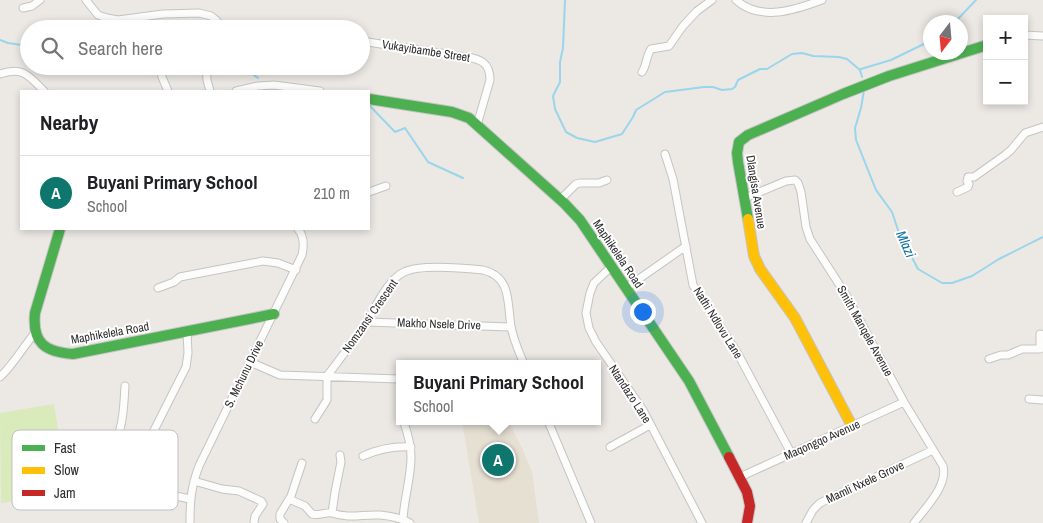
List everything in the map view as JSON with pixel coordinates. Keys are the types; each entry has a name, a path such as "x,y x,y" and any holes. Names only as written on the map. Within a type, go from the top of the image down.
{"street":[{"path":"23,8 32,6 40,0"},
{"path":"86,0 98,15 118,20 162,14 199,13 216,20"},
{"path":"642,72 646,67 648,53 651,49 669,46 683,26 697,11 712,0"},
{"path":"736,0 748,8 757,11 781,12 794,10 822,0"},
{"path":"1028,35 1043,36"},
{"name":"Vukayibambe Street","path":"370,42 481,60 490,72 490,80 477,125"},
{"name":"Dlangisa Avenue","path":"852,426 795,318 756,262 752,249 737,154 740,142 748,136 843,94 889,76 983,46"},
{"path":"0,74 13,71 20,72"},
{"path":"28,75 43,90"},
{"path":"162,75 168,90"},
{"path":"207,75 210,90"},
{"path":"240,90 274,85 312,90"},
{"name":"Maphikelela Road","path":"370,99 464,115 575,214 689,381 747,492 750,500 750,513 747,523"},
{"path":"957,192 968,188 970,184 967,181 968,177 974,176 1005,155 1025,133 1043,126"},
{"name":"Nathi Ndlovu Lane","path":"665,154 693,285 738,354 791,453"},
{"path":"560,200 576,184 599,183 606,180"},
{"name":"Smith Manqele Avenue","path":"745,198 786,181 795,180 798,183 810,239 846,295 904,402 944,466 944,478 938,491 914,523"},
{"path":"370,192 386,186"},
{"path":"0,377 9,368 34,333 35,313 60,230"},
{"name":"S. Mchunu Drive","path":"190,523 190,499 199,466 296,270 303,248 301,230"},
{"path":"626,288 686,246"},
{"path":"158,288 174,282 180,277 263,261 278,263 296,270"},
{"name":"Ntandazo Lane","path":"611,267 594,283 590,293 586,313 589,328 596,342 636,400 702,523"},
{"name":"Nomzansi Crescent","path":"327,376 367,322 396,277 410,269 484,270 497,276 503,283 508,295 511,327 523,360"},
{"name":"Maphikelela Road","path":"34,333 49,349 61,354 73,354 274,314"},
{"name":"Makho Nsele Drive","path":"367,322 511,327"},
{"path":"154,430 186,366 188,353 187,332"},
{"path":"989,359 1008,355 1022,349 1040,348 1040,334 1043,335"},
{"path":"250,362 280,375 396,379"},
{"path":"315,419 327,400 327,376"},
{"path":"119,430 124,408 125,386"},
{"path":"1029,400 1043,400"},
{"name":"Maqongqo Avenue","path":"740,477 904,402"},
{"path":"403,519 410,471 410,447 404,425"},
{"path":"550,425 591,523"},
{"path":"610,447 650,425"},
{"path":"363,456 384,448 410,447"},
{"name":"Mamli Nxele Grove","path":"806,523 812,510 820,503 933,450"},
{"path":"332,513 341,462 340,455"},
{"path":"284,523 280,519 280,514 289,499 302,463"},
{"path":"194,481 245,493 261,501 263,504 255,516 254,523"},
{"path":"178,497 190,499"},
{"path":"289,499 305,506 312,514 321,515 326,512 346,516 378,515 403,519 410,523"}],"shaded area":[{"path":"463,425 510,425 532,472 539,523 479,523"}],"green space":[{"path":"54,404 58,430 12,430 12,501 1,503 0,413"}],"waterway":[{"path":"565,0 560,82 553,96 555,109 566,132 577,138 595,142 622,134 636,110 665,92 704,87 722,90 732,89 738,80 760,69 767,69 792,54 802,53 813,56 847,59 860,70 862,77"},
{"path":"962,15 976,0"},
{"path":"0,40 20,45"},
{"path":"861,69 891,60 923,44"},
{"path":"254,75 258,78"},
{"name":"Mlazi","path":"864,90 855,128 856,140 876,190 892,212 899,233 918,269 942,283 952,283 972,276 999,259 1043,237"},
{"path":"370,106 395,132 405,128 428,162 463,178"}],"traffic: fast":[{"path":"748,219 737,153 739,142 748,135 889,76 983,46"},
{"path":"370,99 452,112 469,118 564,203 580,220 689,381 729,457"},
{"path":"60,230 35,313 38,339 42,344 55,351 73,354 274,314"}],"traffic: slow":[{"path":"748,219 754,256 760,269 795,318 852,426"}],"traffic: jam":[{"path":"729,457 747,492 750,506 747,523"}],"place":[{"name":"Buyani Primary School","path":"498,460"}]}
